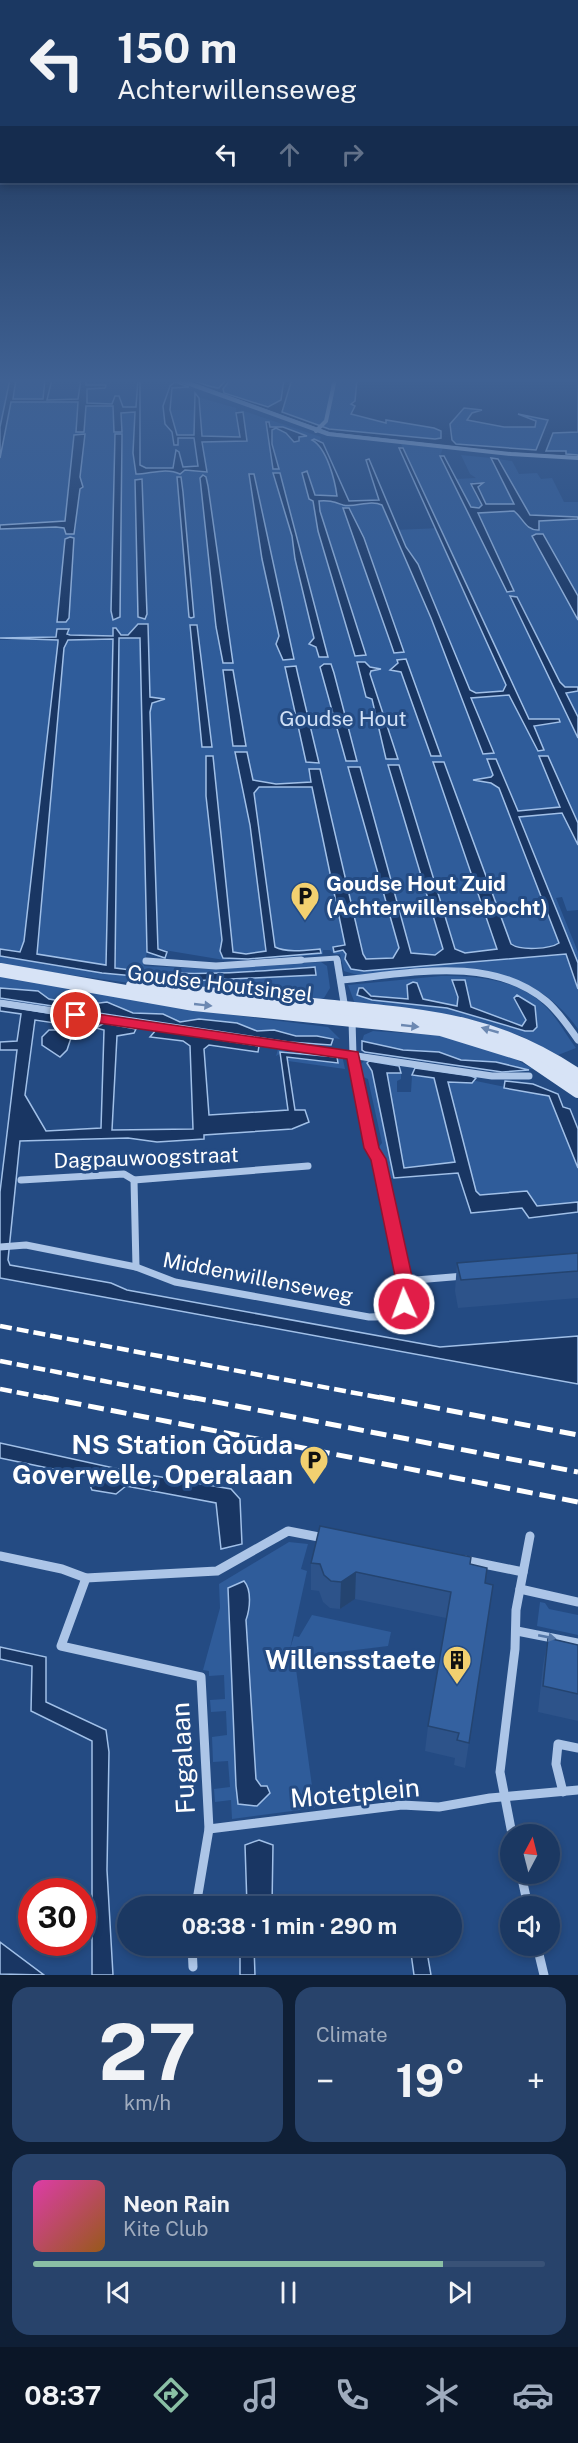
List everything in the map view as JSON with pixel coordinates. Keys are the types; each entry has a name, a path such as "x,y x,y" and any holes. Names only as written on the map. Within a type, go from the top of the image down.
{"main road":[{"name":"Goudse Houtsingel","path":"0,970 84,982 452,1020 492,1030 536,1047 557,1059 578,1076"},
{"name":"Goudse Houtsingel","path":"84,982 194,1004 441,1029 496,1044 525,1055 578,1091"}],"street":[{"path":"146,961 216,966 337,958 344,1008 352,1020"},
{"path":"341,980 442,972 484,973 525,987 542,998 578,1040"},
{"path":"0,1004 492,1076 529,1076"},
{"name":"Middenwillenseweg","path":"0,1247 26,1245 136,1267 175,1282 369,1317 383,1317 397,1312 404,1304 404,1281 378,1159 371,1148 353,1055 352,1020"},
{"name":"Dagpauwoogstraat","path":"21,1180 124,1174 134,1180 308,1166"},
{"name":"Middenwillenseweg","path":"134,1180 136,1267"},
{"path":"404,1281 478,1275"},
{"path":"0,1556 62,1569 86,1578 218,1571 288,1531 336,1541"},
{"path":"510,1824 500,1772 520,1589 530,1536"},
{"path":"450,1557 523,1572"},
{"name":"Fugalaan","path":"86,1578 62,1646 201,1677 209,1829 198,1896"},
{"path":"520,1589 578,1602"},
{"path":"517,1631 578,1643"},
{"path":"563,1792 556,1764 558,1744 578,1748"},
{"name":"Motetplein","path":"209,1829 402,1805 417,1809 578,1790"},
{"path":"192,1956 193,1967"},
{"path":"539,1956 544,1975"}],"green space":[{"name":"Goudse Hout","path":"0,471 332,471 344,502 383,501 395,530 441,528 414,471 449,471 471,510 519,510 526,518 554,517 530,515 505,471 517,471 519,474 537,473 541,479 552,478 564,502 578,502 578,835 566,810 514,814 569,952 369,965 348,949 343,950 346,954 345,959 357,971 566,954 578,989 578,1029 556,1004 532,987 505,976 448,969 357,975 344,971 340,954 334,954 330,950 323,950 323,954 319,955 224,960 158,949 145,636 0,638"},
{"path":"469,471 498,471 515,504 486,504 478,487 481,482 473,482 475,494 482,505 479,508 471,507 456,479 476,478"},
{"path":"140,637 147,952 144,966 209,969 321,962 327,966 330,988 324,998 317,1000 187,991 0,965 0,956 102,973 215,981 218,974 115,969 0,949 0,640"},
{"path":"562,813 578,845 578,910 567,911 562,897 556,898 578,952 578,963 519,817"},
{"path":"0,975 233,1015 328,1027 340,1039 317,1036 307,1038 274,1030 257,1031 249,1027 180,1022 163,1014 134,1013 112,1003 84,1005 49,999 38,991 0,988"},
{"path":"441,976 484,978 497,981 523,990 546,1007 576,1048 558,1055 521,1036 473,1020 355,1004 348,985","holes":["407,985 422,999 458,1006 458,997 452,985 468,997 471,1007 522,1026 526,1020 514,998 517,995 522,997 533,1031 447,1008 372,1000 357,995 368,991 371,996 409,999"]},
{"path":"373,1031 451,1036 508,1055 533,1069 519,1069 496,1062 461,1060 445,1054 404,1050 362,1041 364,1035"},
{"path":"283,1047 342,1055 345,1069 288,1061 287,1057 291,1056 337,1063 337,1057 287,1050 276,1056 278,1049"},
{"path":"365,1060 399,1065 374,1062 368,1067 372,1071 394,1178 388,1178 384,1158 378,1148 382,1143 368,1079 363,1077 361,1064"},
{"path":"387,1072 401,1073 401,1079 397,1081 397,1092 411,1092 412,1075 434,1078 456,1163 403,1168"},
{"path":"451,1080 476,1081 549,1096 578,1168 578,1202 536,1206 526,1191 480,1195 476,1191 448,1082"},
{"path":"289,1542 308,1544 301,1569 307,1571 290,1649 294,1636 299,1637 312,1615 391,1632 388,1646 314,1655 290,1650 290,1663 295,1662 315,1808 232,1819 231,1800 215,1802 214,1789 230,1787 228,1761 213,1762 212,1737 227,1735 226,1711 211,1712 210,1700 225,1699 224,1675 209,1676 209,1671 203,1670 220,1608 219,1584","holes":["248,1586 250,1609 246,1620 256,1779 270,1793 257,1806 238,1804 236,1745"]},
{"path":"540,1602 545,1603 549,1609 578,1615 578,1635 537,1626"}],"shaded area":[{"path":"70,471 81,471 83,487 80,489 74,534 66,534 64,528 56,527 0,529 0,525 65,521"},
{"path":"114,471 122,471 120,617 113,620 111,611"},
{"path":"136,471 162,471 136,474"},
{"path":"307,471 315,495 337,496 331,471 336,471 349,501 379,500 370,471 374,471 406,547 418,564 470,690 476,693 503,691 506,685 409,471 414,471 529,719 559,719 560,722 534,726 544,750 538,751 509,695 471,698 494,753 483,754 431,618 382,505 373,503 348,506 319,501 320,511 366,655 355,656 318,531 313,501 309,499 302,473"},
{"path":"447,471 452,471 471,507 479,508 482,505 471,484 483,483 478,487 486,504 514,504 498,471 505,471 530,515 578,517 578,519 539,521 539,530 535,530 514,511 478,513 514,591 507,592"},
{"path":"273,473 280,473 328,657 319,657 316,647 309,644 314,638 295,559 292,536"},
{"path":"249,474 254,474 294,659 283,660 276,644 279,636 262,559"},
{"path":"203,475 206,477 208,486 233,663 223,663 216,627 200,478"},
{"path":"177,477 181,477 183,492 194,617 191,618 189,617"},
{"path":"142,479 147,614 145,619 138,617 135,480"},
{"path":"343,508 349,508 364,538 404,652 394,653"},
{"path":"543,534 578,596 578,620 532,536"},
{"path":"74,538 69,618 66,622 57,622 65,539"},
{"path":"510,596 517,597 560,682 565,687 578,687 578,691 566,693 578,717 578,738"},
{"path":"138,624 148,624 150,697 165,699 152,703 150,712 158,949 167,952 165,958 147,952 140,638 119,638 115,968 190,973 315,967 316,975 189,981 102,973 0,956 0,949 20,952 24,941 58,640 0,638 56,637 57,629 69,629 67,634 70,635 113,636 113,628 116,628 121,635 128,635","holes":["113,639 106,965 37,954 64,648 68,640"]},
{"path":"190,625 197,625 212,747 202,747"},
{"path":"406,659 441,756 431,756 401,672 390,670 398,663 397,660"},
{"path":"357,662 365,662 370,667 381,669 371,671 370,674 398,759 386,759 372,699 366,697"},
{"path":"324,664 331,664 357,761 346,761 320,667"},
{"path":"296,666 319,763 306,762 285,667"},
{"path":"223,670 233,670 246,746 233,746"},
{"path":"235,752 247,752 253,780 276,784 311,782 309,769 320,769 366,959 393,958 399,948 348,767 360,767 411,953 435,955 443,949 388,765 399,765 455,949 465,953 497,949 433,762 444,762 511,944 521,948 535,948 549,947 559,943 499,788 491,783 473,780 491,777 493,775 487,759 496,759 518,811 560,807 539,756 548,756 578,823 578,845 562,813 519,817 578,963 578,989 566,954 364,971 351,969 343,950 334,952 333,947 345,945 312,787 259,787 254,793 275,947 291,951 320,949 321,953 248,959 223,958 220,951 222,940 206,796 206,756 213,756 233,952 246,954 266,951 250,825"},
{"path":"452,980 465,980 471,1007 522,1026 526,1020 514,998 517,995 535,1006 537,1027 533,1031 525,1031 447,1008 372,1000 357,995 359,988 363,988 371,996 408,999 407,985 413,982 417,983 423,999 457,1006 458,997"},
{"path":"0,988 38,991 49,999 84,1005 107,1002 133,1013 163,1014 180,1022 199,1019 237,1023 257,1031 274,1030 296,1036 333,1039 331,1045 289,1042 0,998"},
{"path":"0,1005 83,1019 86,1023 82,1027 35,1020 25,1095 46,1131 101,1128 104,1030 96,1028 104,1023 136,1029 134,1033 117,1036 112,1130 193,1129 190,1046 183,1041 150,1037 156,1030 259,1046 258,1052 209,1045 204,1049 209,1115 288,1110 280,1052 337,1057 338,1063 287,1057 295,1110 305,1110 309,1122 292,1129 204,1135 204,1139 157,1142 128,1138 20,1141 8,1260 10,1265 111,1283 127,1290 440,1347 578,1336 578,1384 0,1278 0,1192 17,1050 0,1050 0,1042 17,1041 21,1014 0,1011"},
{"path":"49,1030 59,1030 72,1035 67,1050 60,1057 42,1045 42,1037"},
{"path":"362,1041 403,1050 439,1052 461,1060 496,1062 529,1070 502,1072 365,1052 362,1050"},
{"path":"369,1061 399,1066 401,1073 387,1073 404,1168 455,1162 434,1078 412,1075 415,1068 471,1076 476,1078 472,1083 448,1082 476,1191 480,1195 527,1191 537,1206 578,1202 578,1212 529,1218 522,1208 471,1213 458,1173 394,1178 372,1071 367,1063"},
{"path":"505,1081 533,1084 558,1094 563,1107 570,1109 578,1129 578,1168 549,1096 504,1088"},
{"path":"0,1443 132,1472 231,1489 240,1499 242,1544 221,1549 216,1503 126,1486 116,1494 92,1490 86,1476 0,1458"},
{"path":"244,1581 249,1594 246,1620 256,1779 261,1786 267,1786 270,1793 257,1806 238,1804 236,1786 228,1588"},
{"path":"0,1647 46,1657 46,1702 106,1730 109,1752 107,1870 113,1975 92,1975 92,1956 96,1956 96,1878 92,1878 92,1741 31,1711 32,1666 0,1659"},
{"path":"259,1840 273,1845 272,1896 247,1896 245,1845"},
{"path":"0,1942 44,1975 0,1974"},
{"path":"240,1956 254,1956 255,1975 240,1975"},
{"path":"411,1956 428,1956 431,1975 414,1975"}],"building":[{"path":"578,1253 578,1271 461,1280 457,1263"},
{"name":"Willensstaete","path":"320,1526 471,1557 470,1564 487,1568 485,1583 493,1585 469,1743 457,1740 459,1733 428,1726 451,1592 356,1572 341,1582 331,1581 324,1575 320,1564 311,1563"},
{"path":"548,1638 578,1645 578,1694 543,1686"}],"railway":[{"path":"0,1326 387,1399"},
{"path":"0,1361 197,1399"},
{"path":"0,1389 51,1399"},
{"path":"43,1397 578,1502"},
{"path":"190,1397 578,1472"},
{"path":"379,1397 578,1435"}],"place":[{"name":"Goudse Hout Zuid (Achterwillensebocht)","path":"305,922"},
{"name":"NS Station Gouda Goverwelle, Operalaan","path":"314,1486"},
{"name":"Willensstaete","path":"457,1686"}],"route":[{"path":"76,1015 353,1055 371,1148 378,1159 404,1281 406,1295 404,1304"}]}
